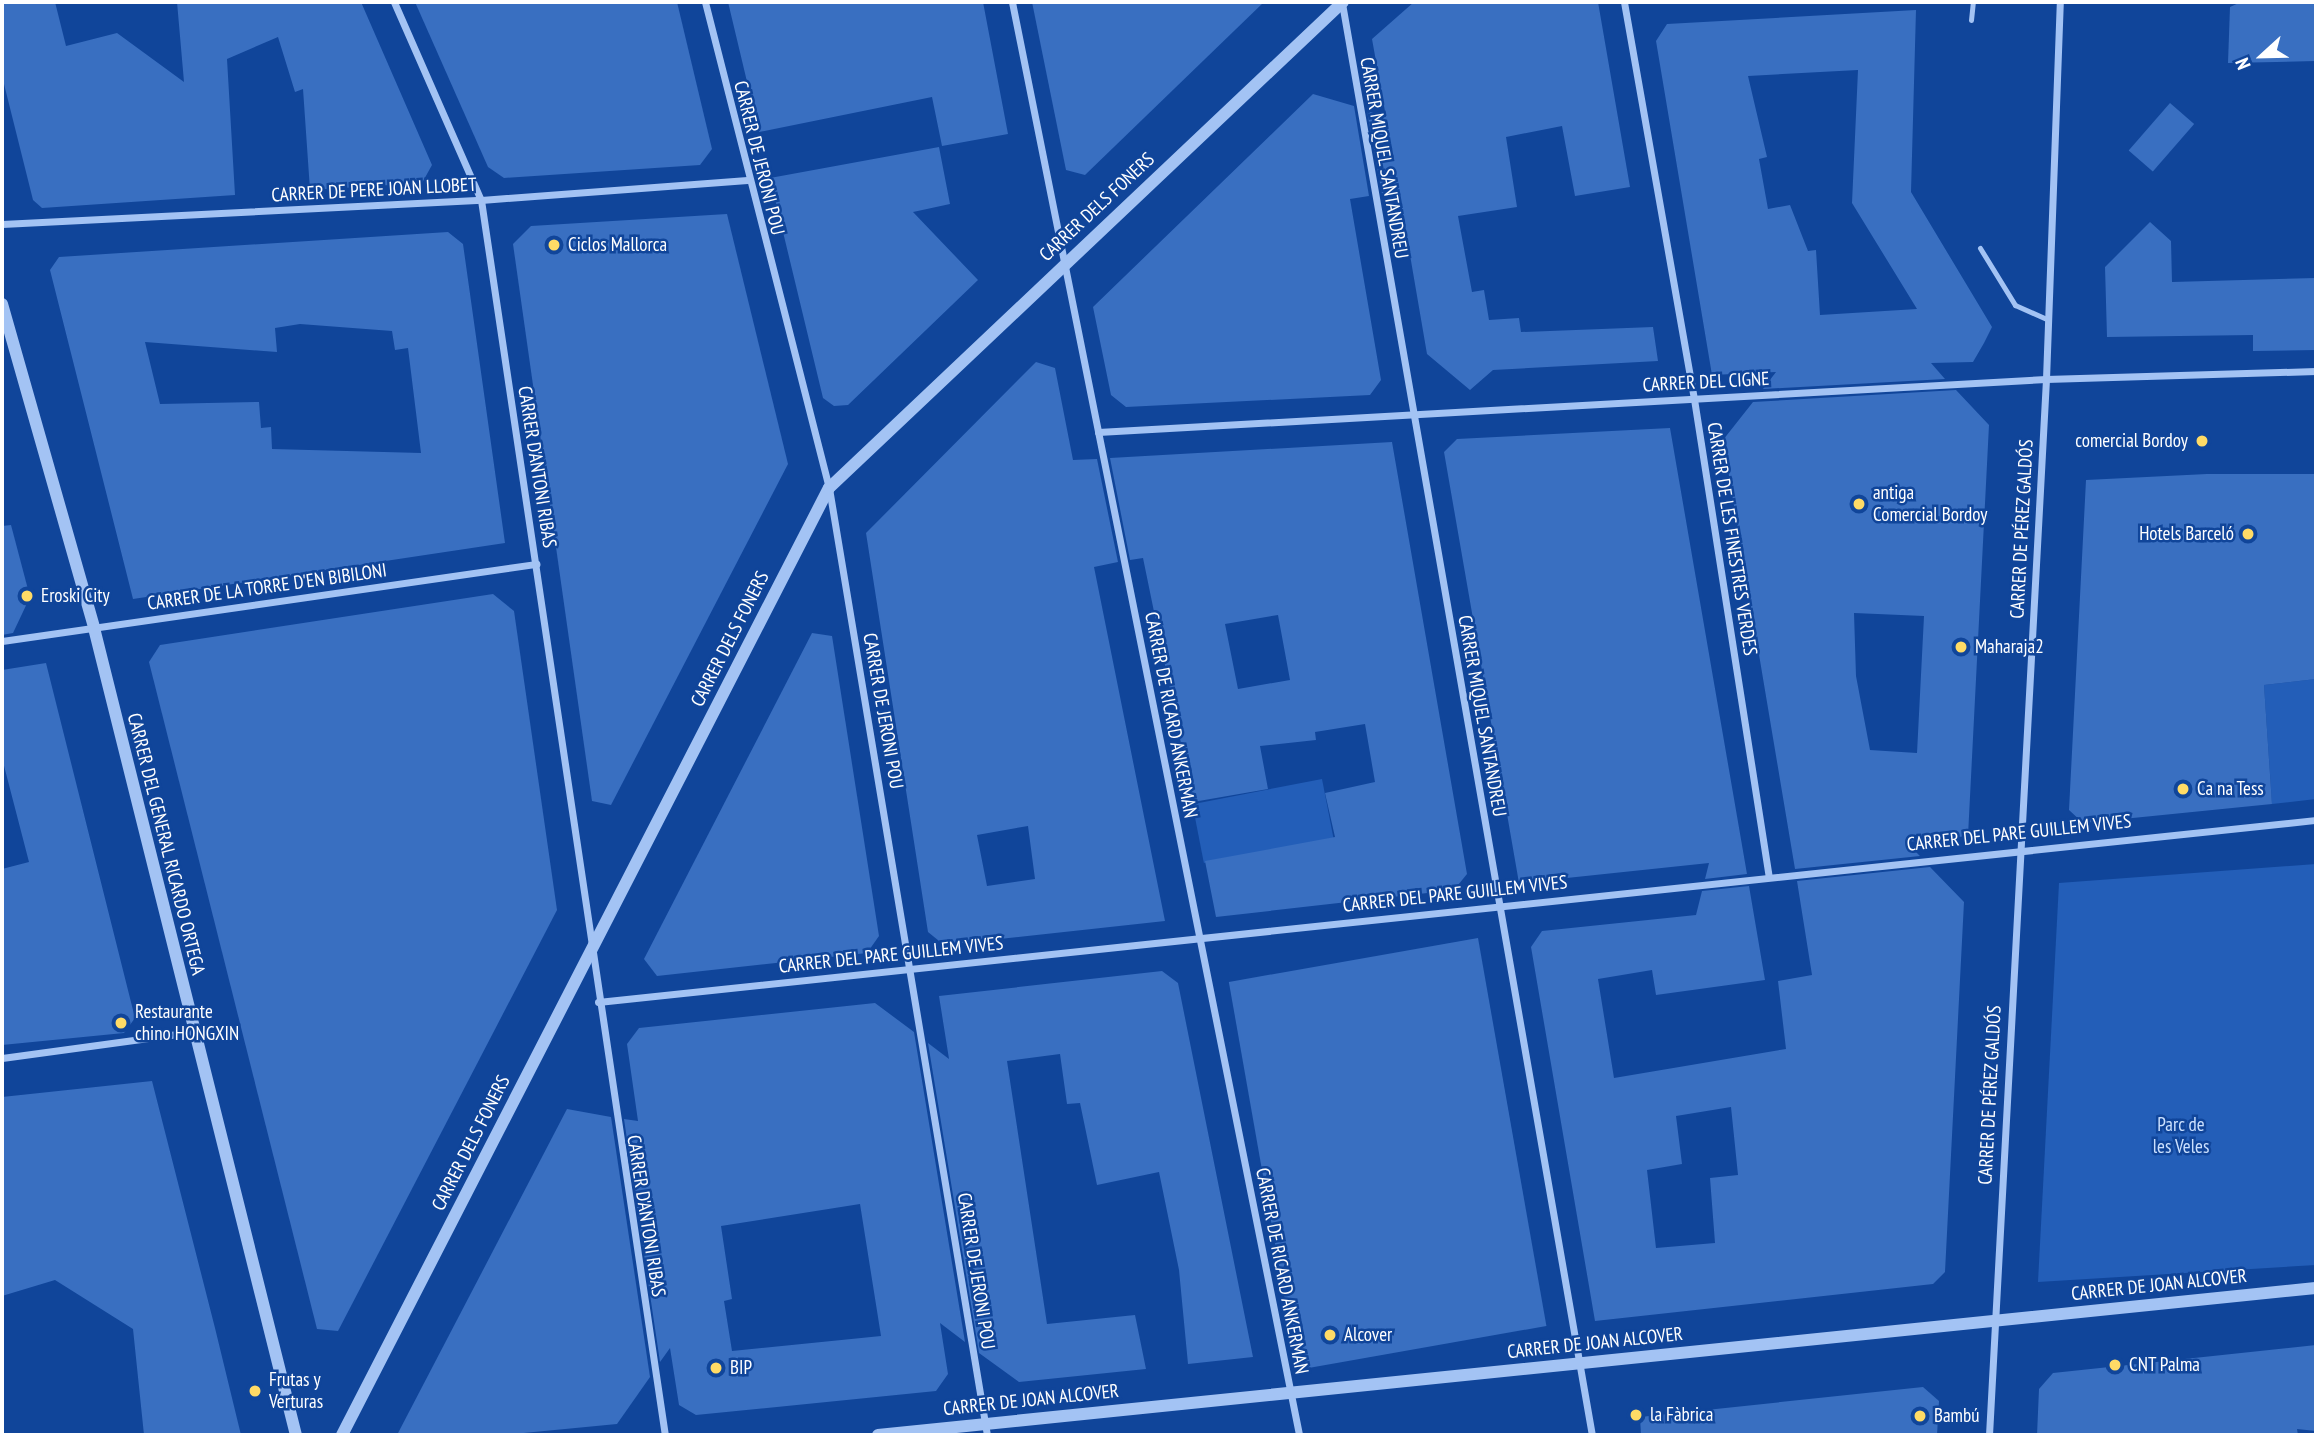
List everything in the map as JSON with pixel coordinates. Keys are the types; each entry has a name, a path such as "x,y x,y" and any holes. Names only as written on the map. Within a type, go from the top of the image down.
{"street":[{"name":"CARRER D'ANTONI RIBAS","path":"394,2 481,200 536,564 590,953"},
{"name":"CARRER DE JERONI POU","path":"705,2 747,180 829,488 986,1430"},
{"name":"CARRER DE RICARD ANKERMAN","path":"1012,2 1299,1435"},
{"name":"CARRER DELS FONERS","path":"341,1435 829,488 1342,2"},
{"name":"CARRER MIQUEL SANTANDREU","path":"1342,2 1592,1435"},
{"name":"CARRER DE LES FINESTRES VERDES","path":"1623,2 1694,399 1769,876"},
{"name":"CARRER DE PÉREZ GALDÓS","path":"1989,1435 2049,320 2060,2"},
{"name":"CARRER DE PERE JOAN LLOBET","path":"2,224 481,200 747,180"},
{"name":"CARRER DEL GENERAL RICARDO ORTEGA","path":"2,304 94,628 192,1032 296,1435"},
{"name":"CARRER DEL CIGNE","path":"1098,432 1413,412 2046,379 2316,371"},
{"name":"CARRER DE LA TORRE D'EN BIBILONI","path":"2,641 536,564"},
{"name":"CARRER DEL PARE GUILLEM VIVES","path":"598,1002 2019,848 2316,820"},
{"path":"590,953 598,1002"},
{"name":"CARRER D'ANTONI RIBAS","path":"598,1002 665,1435"},
{"path":"2,1058 192,1032"},
{"name":"CARRER DE JOAN ALCOVER","path":"878,1435 986,1430 1290,1394 2316,1288"}],"lane":[{"path":"1971,20 1973,2"},
{"path":"1980,248 2015,305 2049,320"}],"green space":[{"path":"2316,679 2316,799 2272,804 2264,685"},
{"path":"1322,779 1333,838 1204,863 1192,804"},
{"name":"Parc de les Veles","path":"2316,864 2316,1265 2038,1282 2059,883"}],"building":[{"path":"2,2 55,2 66,46 117,33 184,82 177,2 361,2 432,165 422,183 310,190 303,89 295,92 278,37 227,59 235,195 42,208 33,200 2,76"},
{"path":"415,2 677,2 712,149 700,165 504,178 488,167"},
{"path":"728,2 983,2 1008,134 942,146 932,97 759,132"},
{"path":"1032,2 1264,2 1085,175 1066,170"},
{"path":"1414,2 1598,2 1630,187 1575,196 1562,126 1506,137 1517,207 1458,216 1472,292 1484,290 1489,320 1519,318 1521,332 1653,327 1658,361 1493,370 1470,390 1427,354 1399,191 1382,194 1367,111 1386,117 1372,39"},
{"path":"2241,2 2316,2 2316,61 2228,63 2230,7"},
{"path":"1916,10 1911,192 1992,327 1973,362 1931,363 1945,379 1763,389 1776,372 1712,375 1656,41 1667,24","holes":["1858,70 1852,203 1917,309 1820,315 1816,250 1808,251 1790,205 1768,209 1759,159 1767,157 1748,76"]},
{"path":"1313,94 1354,106 1369,196 1350,199 1381,380 1370,395 1126,407 1111,395 1093,307"},
{"path":"2170,103 2194,124 2153,172 2129,151"},
{"path":"939,147 950,204 913,212 978,280 848,405 834,406 823,398 770,178"},
{"path":"727,214 788,464 611,805 592,801 513,244 531,226"},
{"path":"2150,222 2171,241 2172,282 2316,278 2316,350 2253,351 2253,335 2107,337 2105,267"},
{"path":"448,232 463,244 505,543 133,599 50,270 59,257","holes":["300,324 392,331 395,350 408,348 421,453 272,449 271,427 261,428 259,402 160,404 145,342 277,352 275,328"]},
{"path":"1036,362 1055,368 1073,460 1097,459 1118,562 1094,567 1165,921 944,945 928,932 866,533","holes":["1028,826 1035,879 987,886 977,835"]},
{"path":"1956,390 1989,425 1968,836 1906,842 1920,856 1795,869 1723,440 1753,402","holes":["1854,613 1924,616 1917,753 1870,750 1856,676"]},
{"path":"1670,428 1747,874 1705,879 1709,863 1519,883 1444,452 1457,439"},
{"path":"1392,442 1467,874 1454,890 1216,917 1205,861 1335,837 1325,793 1375,782 1365,724 1315,732 1316,740 1260,746 1268,789 1193,802 1143,558 1130,560 1110,458","holes":["1278,615 1290,680 1238,689 1225,624"]},
{"path":"2207,474 2316,474 2316,679 2264,685 2272,804 2083,823 2069,810 2086,480"},
{"path":"11,525 30,597 13,633 2,635 2,526"},
{"path":"493,594 514,611 557,910 338,1331 317,1329 149,662 160,645"},
{"path":"812,633 832,636 879,936 867,953 657,976 644,959"},
{"path":"46,663 135,1018 124,1033 2,1045 2,869 29,862 2,758 2,670"},
{"path":"1930,867 1964,902 1945,1272 1933,1284 1595,1321 1531,947 1542,931 1696,915 1702,891 1749,886 1765,980 1656,995 1652,970 1598,979 1614,1078 1786,1049 1778,981 1812,975 1797,881","holes":["1731,1107 1738,1175 1710,1178 1715,1243 1656,1248 1647,1170 1682,1164 1676,1116"]},
{"path":"1478,938 1546,1326 1297,1370 1229,982"},
{"path":"1162,971 1178,983 1253,1357 1188,1364 1179,1270 1159,1172 1097,1185 1080,1103 1067,1104 1060,1054 1007,1061 1047,1324 1135,1315 1146,1369 1019,1382 979,1353 928,1043 949,1059 939,996"},
{"path":"875,1003 914,1032 965,1342 940,1323 948,1374 936,1391 696,1415 679,1405 670,1348 660,1362 624,1119 638,1121 627,1044 639,1028","holes":["860,1204 881,1336 732,1351 724,1301 732,1299 721,1226"]},
{"path":"152,1081 241,1435 144,1435 133,1329 55,1280 2,1296 2,1097"},
{"path":"567,1109 611,1117 650,1377 617,1424 503,1435 397,1435"},
{"path":"2316,1345 2316,1431 2297,1429 2298,1435 2037,1435 2039,1389 2053,1373"},
{"path":"1923,1387 1939,1401 1937,1435 1641,1435 1640,1417"}],"place":[{"name":"Ciclos Mallorca","path":"554,245"},
{"name":"comercial Bordoy","path":"2202,441"},
{"name":"antiga Comercial Bordoy","path":"1859,504"},
{"name":"Hotels Barceló","path":"2248,534"},
{"name":"Eroski City","path":"27,596"},
{"name":"Maharaja2","path":"1961,647"},
{"name":"Ca na Tess","path":"2183,789"},
{"name":"Restaurante chino HONGXIN","path":"121,1023"},
{"name":"Alcover","path":"1330,1335"},
{"name":"CNT Palma","path":"2115,1365"},
{"name":"BIP","path":"716,1368"},
{"name":"Frutas y Verturas","path":"255,1391"},
{"name":"la Fàbrica","path":"1636,1415"},
{"name":"Bambú","path":"1920,1416"}]}
